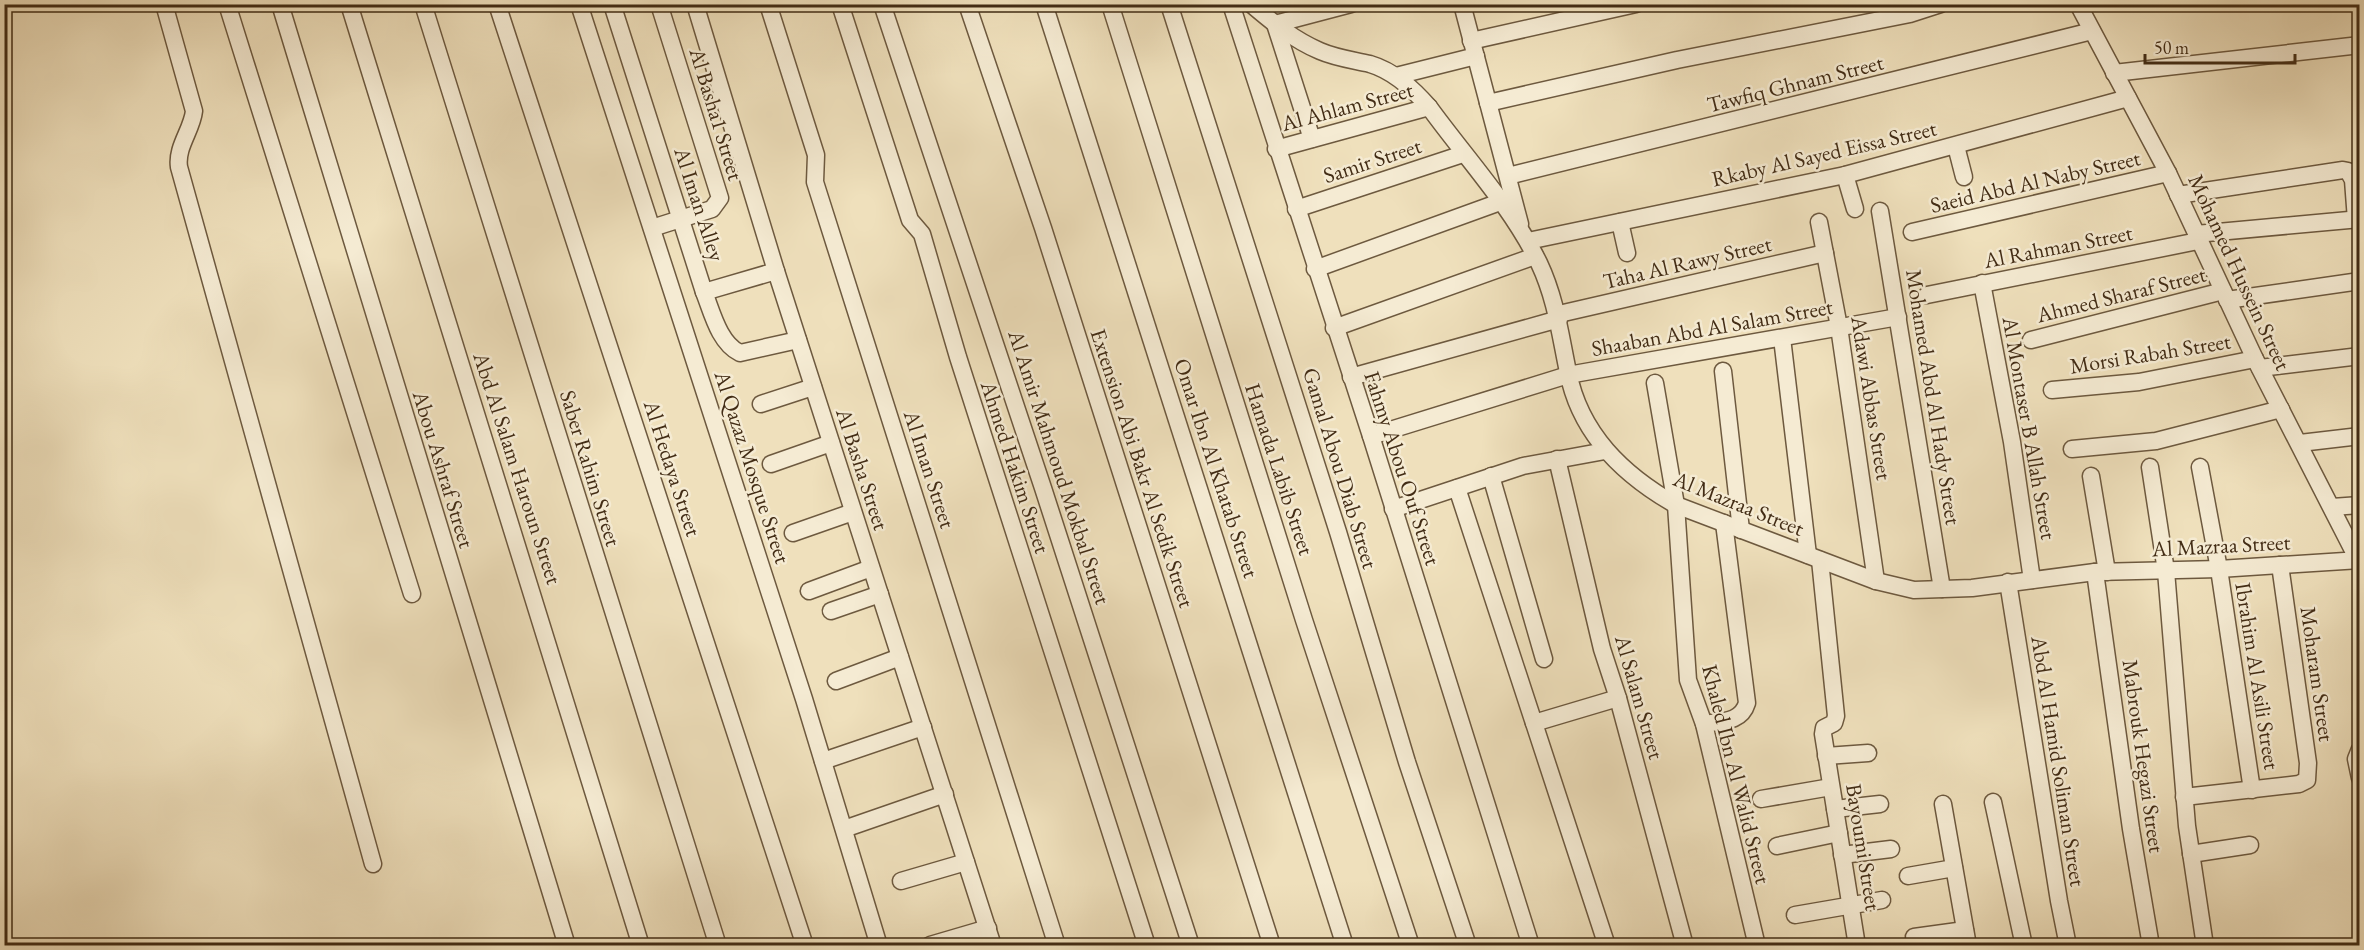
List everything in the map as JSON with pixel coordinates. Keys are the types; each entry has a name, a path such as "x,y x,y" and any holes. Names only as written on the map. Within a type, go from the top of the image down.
{"street":[{"path":"164,4 194,111 178,156 178,167 373,864"},
{"path":"227,4 412,594"},
{"name":"Abou Ashraf Street","path":"280,4 567,945"},
{"name":"Abd Al Salam Haroun Street","path":"349,4 642,945"},
{"name":"Saber Rahim Street","path":"423,4 718,945"},
{"name":"Al Hedaya Street","path":"497,4 805,945"},
{"name":"Al Qazaz Mosque Street","path":"579,4 823,761 879,945"},
{"name":"Al Iman Alley","path":"612,4 704,292 722,336 732,349 740,353 798,340"},
{"name":"Al Basha1 Street","path":"652,228 712,209 720,198 659,4"},
{"name":"Al Basha Street","path":"695,4 776,271 993,945"},
{"name":"Al Iman Street","path":"768,4 816,154 815,182 1057,945"},
{"name":"Ahmed Hakim Street","path":"840,4 910,220 922,234 965,380 1147,945"},
{"name":"Al Amir Mahmoud Mokbal Street","path":"882,4 1032,454 1191,945"},
{"name":"Extension Abi Bakr Al Sedik Street","path":"968,4 1043,228 1272,945"},
{"name":"Omar Ibn Al Khatab Street","path":"1044,4 1345,945"},
{"name":"Hamada Labib Street","path":"1110,4 1297,598 1411,945"},
{"name":"Gamal Abou Diab Street","path":"1169,4 1338,532 1407,762 1466,945"},
{"name":"Fahmy Abou Ouf Street","path":"1231,4 1334,328 1371,436 1531,945"},
{"name":"Al Mazraa Street","path":"1251,4 1275,24 1320,51 1372,65 1396,76 1413,89 1528,242 1559,316 1568,375 1579,409 1605,451 1648,489 1676,505 1876,581 1914,590 1972,588 2101,572 2219,569 2359,560"},
{"path":"1312,139 1275,24 1351,4"},
{"path":"1462,4 1528,242"},
{"path":"1396,76 1474,49 1636,4"},
{"path":"1488,103 1688,58 1910,14 1941,4"},
{"name":"Mohamed Hussein Street","path":"2078,4 2168,173 2257,363 2359,560"},
{"name":"Tawfiq Ghnam Street","path":"1508,176 2092,31"},
{"path":"2115,73 2360,45"},
{"name":"Rkaby Al Sayed Eissa Street","path":"1334,328 1528,242 1845,175 2128,98"},
{"name":"Al Ahlam Street","path":"1276,149 1429,108"},
{"path":"1956,146 1964,177"},
{"name":"Samir Street","path":"1296,209 1463,154"},
{"path":"2178,195 2343,170 2348,171 2353,180 2358,220"},
{"name":"Saeid Abd Al Naby Street","path":"1912,232 2168,173"},
{"path":"1845,175 1855,209"},
{"path":"1315,269 1500,202"},
{"name":"Mohamed Abd Al Hady Street","path":"1880,211 1942,589"},
{"name":"Al Rahman Street","path":"1927,294 2197,237 2358,220"},
{"path":"1620,222 1628,253"},
{"name":"Adawi Abbas Street","path":"1819,222 1839,327 1876,581"},
{"name":"Taha Al Rawy Street","path":"1351,377 1559,316 1825,253"},
{"path":"704,292 776,271"},
{"name":"Ahmed Sharaf Street","path":"2031,340 2225,296 2360,281"},
{"name":"Al Montaser B Allah Street","path":"1982,284 2012,442 2032,580"},
{"name":"Shaaban Abd Al Salam Street","path":"1371,436 1568,375 1898,317"},
{"name":"Bayoumi Street","path":"1782,338 1836,716 1834,723 1823,730 1826,756 1857,945"},
{"name":"Morsi Rabah Street","path":"2052,390 2139,382 2257,363 2360,356"},
{"path":"1723,371 1741,530"},
{"name":"Khaled Ibn Al Walid Street","path":"1655,383 1676,505 1688,680 1704,724 1756,945"},
{"path":"761,404 813,387"},
{"path":"2072,449 2156,441 2282,409"},
{"path":"2300,443 2360,436"},
{"path":"771,464 831,443"},
{"path":"1393,509 1491,476 1557,459 1605,451"},
{"name":"Al Salam Street","path":"1557,459 1602,648 1618,698 1685,945"},
{"path":"2150,467 2166,571 2184,797 2205,945"},
{"name":"Ibrahim Al Asili Street","path":"2200,468 2219,569 2252,790"},
{"path":"1491,476 1544,659"},
{"name":"Mabrouk Hegazi Street","path":"2091,476 2127,807 2151,945"},
{"path":"1457,488 1607,945"},
{"path":"2332,507 2360,505"},
{"path":"793,533 854,512"},
{"path":"1704,724 1738,718 1744,712 1746,703 1724,523"},
{"name":"Moharam Street","path":"2252,790 2300,784 2307,780 2308,763 2280,565"},
{"path":"809,591 872,568"},
{"name":"Abd Al Hamid Soliman Street","path":"2008,582 2068,945"},
{"path":"831,611 880,594"},
{"path":"836,681 900,657"},
{"path":"1534,723 1618,698"},
{"path":"823,761 923,727"},
{"path":"2360,749 2356,759 2360,778"},
{"path":"1826,756 1868,753"},
{"path":"1761,800 1831,787"},
{"path":"2184,797 2252,790"},
{"path":"844,829 945,794"},
{"path":"1993,802 2024,945"},
{"path":"1834,809 1880,804"},
{"path":"1914,937 1967,938 1943,804"},
{"path":"1777,846 1839,833"},
{"path":"2191,854 2250,845"},
{"path":"1842,855 1891,849"},
{"path":"901,881 966,862"},
{"path":"1908,876 1954,868"},
{"path":"1795,915 1882,900"},
{"path":"930,945 988,928"}]}
